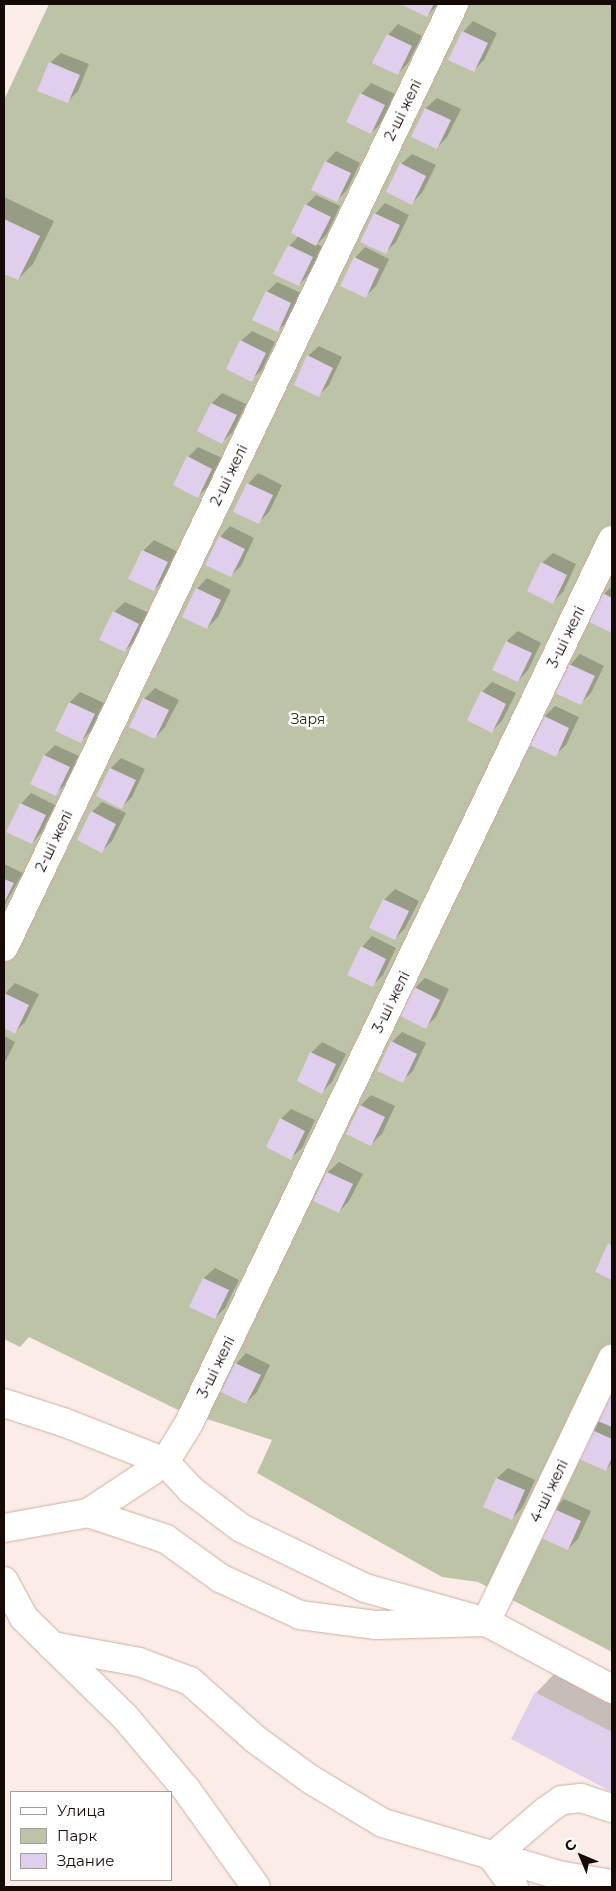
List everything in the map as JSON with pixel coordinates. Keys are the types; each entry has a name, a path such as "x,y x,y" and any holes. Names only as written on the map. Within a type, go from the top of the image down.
{"street":[{"name":"2-ші желі","path":"4,947 454,4"},
{"name":"3-ші желі","path":"165,1462 194,1414 612,540"},
{"name":"4-ші желі","path":"486,1622 612,1359"},
{"path":"4,1403 63,1422 165,1462 191,1490 241,1528 365,1588 486,1622 612,1689"},
{"path":"4,1532 88,1513 165,1462"},
{"path":"88,1513 166,1539 220,1578 300,1615 376,1626 486,1622"},
{"path":"4,1581 24,1618 125,1717 174,1774 257,1886"},
{"path":"52,1646 139,1662 190,1681 255,1739 310,1779 383,1824 558,1875 612,1885"},
{"path":"492,1857 562,1800 581,1798 612,1808"},
{"path":"492,1857 514,1887"}],"green space":[{"name":"Заря","path":"49,4 612,4 612,1652 478,1582 442,1577 257,1473 272,1440 176,1409 29,1337 20,1347 4,1339 4,100"}],"building":[{"path":"400,4 434,4 427,17"},
{"path":"462,31 488,43 474,72 448,60"},
{"path":"387,34 412,46 398,75 372,63"},
{"path":"49,62 80,75 68,103 37,91"},
{"path":"360,93 385,105 371,134 346,122"},
{"path":"425,108 451,120 437,149 411,137"},
{"path":"325,161 351,173 337,202 311,190"},
{"path":"400,163 426,176 412,205 386,192"},
{"path":"305,204 331,217 316,246 291,233"},
{"path":"374,213 400,225 386,254 360,242"},
{"path":"4,219 40,236 18,280 4,274"},
{"path":"288,245 313,257 299,286 273,274"},
{"path":"354,257 379,269 366,298 340,286"},
{"path":"266,291 291,303 278,332 252,320"},
{"path":"240,340 266,353 252,382 226,369"},
{"path":"307,355 333,368 319,397 294,385"},
{"path":"211,403 237,415 222,444 197,431"},
{"path":"187,456 212,469 198,498 173,485"},
{"path":"247,483 273,495 259,524 233,512"},
{"path":"219,536 245,549 231,577 205,565"},
{"path":"142,550 168,562 154,591 128,579"},
{"path":"541,562 567,575 553,604 527,591"},
{"path":"196,588 221,600 207,629 182,617"},
{"path":"603,593 612,598 612,633 589,622"},
{"path":"113,611 139,624 125,652 99,640"},
{"path":"506,641 532,653 518,682 492,670"},
{"path":"569,664 595,676 581,705 555,693"},
{"path":"481,691 506,704 492,733 467,720"},
{"path":"143,698 169,710 155,739 129,727"},
{"path":"69,702 95,714 81,743 55,731"},
{"path":"544,716 569,728 556,757 530,745"},
{"path":"44,755 70,767 56,796 30,784"},
{"path":"110,768 136,780 122,809 96,796"},
{"path":"20,803 46,815 32,844 6,832"},
{"path":"91,811 116,824 102,853 77,840"},
{"path":"4,879 14,883 4,903"},
{"path":"383,899 409,911 395,940 369,928"},
{"path":"361,946 386,959 373,987 347,975"},
{"path":"414,987 440,1000 426,1029 400,1016"},
{"path":"4,993 29,1005 15,1034 4,1028"},
{"path":"391,1041 417,1054 403,1083 377,1071"},
{"path":"310,1052 336,1064 322,1094 297,1081"},
{"path":"360,1105 385,1117 371,1146 346,1134"},
{"path":"280,1118 305,1131 291,1160 266,1147"},
{"path":"327,1172 353,1184 339,1213 313,1201"},
{"path":"608,1243 612,1245 612,1280 595,1272"},
{"path":"203,1278 229,1290 215,1319 189,1307"},
{"path":"235,1363 261,1375 246,1404 221,1392"},
{"path":"609,1390 612,1392 612,1427 595,1420"},
{"path":"590,1429 612,1439 612,1457 606,1471 577,1458"},
{"path":"496,1478 525,1490 512,1520 483,1507"},
{"path":"552,1508 581,1521 568,1550 539,1537"},
{"path":"535,1692 612,1732 612,1792 511,1739"}]}
